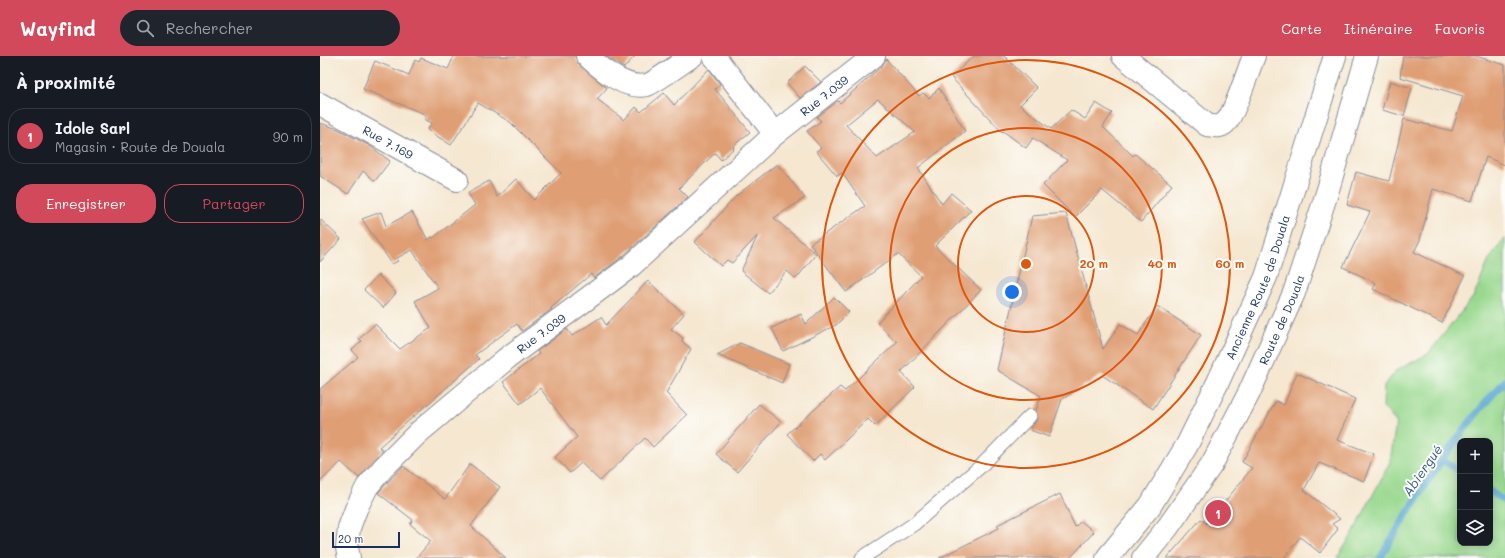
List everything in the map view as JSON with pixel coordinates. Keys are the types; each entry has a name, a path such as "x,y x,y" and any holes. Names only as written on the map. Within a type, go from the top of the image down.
{"street":[{"path":"587,56 610,75 629,83 648,85 692,56"},
{"path":"714,56 775,134"},
{"name":"Rue 7.039","path":"349,558 347,548 349,528 356,509 367,487 383,468 418,433 506,359 631,266 775,134 874,56"},
{"path":"1123,56 1207,125 1217,127 1225,123 1231,113 1254,56"},
{"name":"Ancienne Route de Douala","path":"1107,558 1150,506 1187,445 1218,382 1266,277 1335,56"},
{"name":"Route de Douala","path":"1143,558 1168,527 1212,464 1249,393 1294,293 1327,193 1367,56"},
{"name":"Rue 7.169","path":"320,104 457,180"}],"lane":[{"path":"862,558 914,524 981,466 1030,416"}],"green space":[{"path":"1505,238 1505,558 1337,558 1352,535 1390,462 1396,422 1383,407 1384,386 1397,370 1428,354 1474,296 1489,260"}],"building":[{"path":"454,56 575,56 579,65 607,88 597,99 624,120 636,107 641,112 664,93 674,105 709,69 720,84 715,89 750,132 733,146 734,148 721,160 715,153 679,188 688,197 623,256 594,278 591,274 551,308 552,309 522,331 517,324 475,355 479,359 379,447 383,450 359,478 341,462 320,482 320,389 358,357 352,350 362,341 359,339 375,324 400,349 431,328 415,301 438,288 412,250 397,258 398,261 392,264 362,219 381,212 386,226 412,212 428,240 432,237 433,238 475,205 468,193 489,181 497,197 516,179 534,200 561,173 510,122 478,103 451,145 427,130 432,123 424,119 427,115 363,89 375,61 409,75 415,60 419,62 421,58 448,69"},
{"path":"606,56 635,56 624,68"},
{"path":"974,56 1004,56 1037,88 1020,105 1051,129 1071,110 1085,119 1096,103 1112,113 1103,127 1133,156 1135,154 1172,185 1141,222 1102,190 1075,217 1043,185 1067,160 1033,138 1026,148 1003,131 1002,132 951,77"},
{"path":"1403,56 1476,56 1505,65 1505,165 1486,157 1472,201 1433,189 1420,240 1414,252 1465,276 1442,323 1373,289 1376,283 1343,267 1370,212 1347,205 1356,172 1389,181 1404,119 1452,131 1463,96 1400,77"},
{"path":"886,59 919,96 923,93 929,98 939,88 965,131 918,168 942,204 951,193 971,210 935,246 981,290 901,372 915,387 875,426 868,419 825,460 820,454 813,461 787,434 840,387 845,391 897,342 877,323 921,276 898,254 846,292 810,244 865,206 842,173 837,176 816,151 821,148 807,131 821,121 817,117 838,101 840,103 882,66","holes":["878,99 915,132 877,158 846,125"]},
{"path":"805,66 821,82 800,98 787,83"},
{"path":"1390,81 1412,88 1404,116 1382,110"},
{"path":"320,123 338,129 370,146 390,161 375,181 363,171 348,194 320,176"},
{"path":"777,164 805,198 774,218 816,254 796,279 787,271 768,293 741,271 758,235 732,263 727,260 721,266 695,242 736,196"},
{"path":"1066,213 1103,349 1120,324 1138,335 1157,306 1201,335 1153,409 1102,375 1062,399 1049,437 1030,430 1038,418 1036,411 1041,396 997,370 1032,216"},
{"path":"320,219 341,239 320,262"},
{"path":"378,275 396,293 383,308 364,290"},
{"path":"648,281 684,314 671,329 683,338 682,341 691,349 666,393 687,415 653,447 645,438 600,481 581,463 570,473 555,457 577,437 540,388 520,404 503,382 539,354 537,351 567,329 572,336 601,317 606,325"},
{"path":"834,297 849,312 836,325 783,351 772,328 801,314 806,324"},
{"path":"740,343 789,364 782,383 717,355"},
{"path":"1297,373 1355,399 1337,440 1374,454 1364,481 1319,463 1304,490 1340,519 1332,524 1338,529 1320,553 1300,537 1284,558 1167,558 1201,519 1207,524 1252,468 1242,462 1276,401 1284,405"},
{"path":"759,404 781,422 737,472 716,454"},
{"path":"470,464 500,487 471,526 506,558 416,558 431,541 410,524 413,520 378,493 403,466 445,499"},
{"path":"1060,494 1075,527 1081,521 1094,532 1070,558 939,558 999,528 997,525"}],"waterway":[{"name":"Abiergué","path":"1380,558 1438,466 1470,422 1505,381"},
{"path":"1443,460 1457,470"},
{"path":"1493,493 1505,502"}],"place":[{"name":"Idole Sarl","path":"1218,513"}]}
